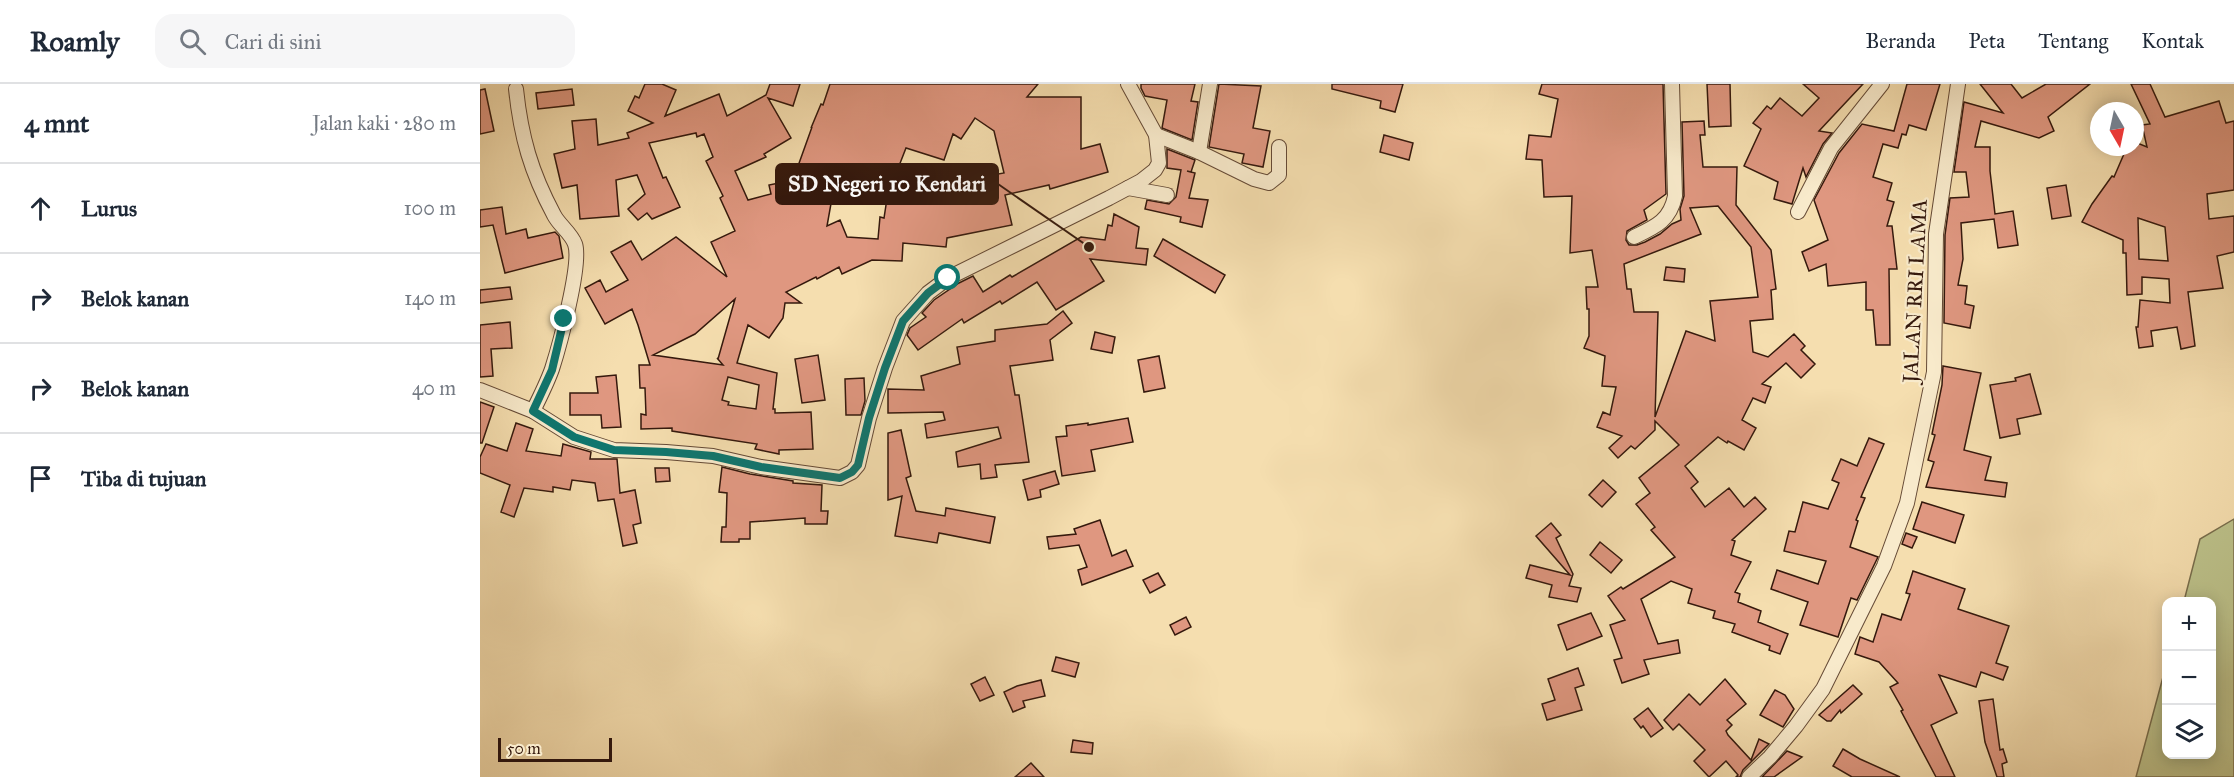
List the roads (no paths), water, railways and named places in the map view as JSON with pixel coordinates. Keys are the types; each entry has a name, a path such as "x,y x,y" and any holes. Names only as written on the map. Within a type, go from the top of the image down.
{"street":[{"path":"480,390 533,411 574,437 614,450 713,456 772,469 840,478 852,472 858,465 869,418 903,321 928,293 948,278 1128,188 1155,170 1159,157 1156,135 1128,84"},
{"path":"1199,152 1210,84"},
{"path":"1634,237 1658,226 1673,209 1675,187 1672,84"},
{"path":"1798,212 1831,148 1882,84"},
{"name":"JALAN RRI LAMA","path":"1749,777 1777,749 1822,688 1884,566 1910,495 1934,372 1936,234 1958,84"},
{"path":"516,89 520,128 535,177 555,218 572,237 577,252 552,370 533,411"},
{"path":"1156,135 1199,152 1254,179 1269,183 1279,175 1279,147"},
{"path":"1128,188 1167,195"}],"place":[{"name":"SD Negeri 10 Kendari","path":"1089,247"}]}
